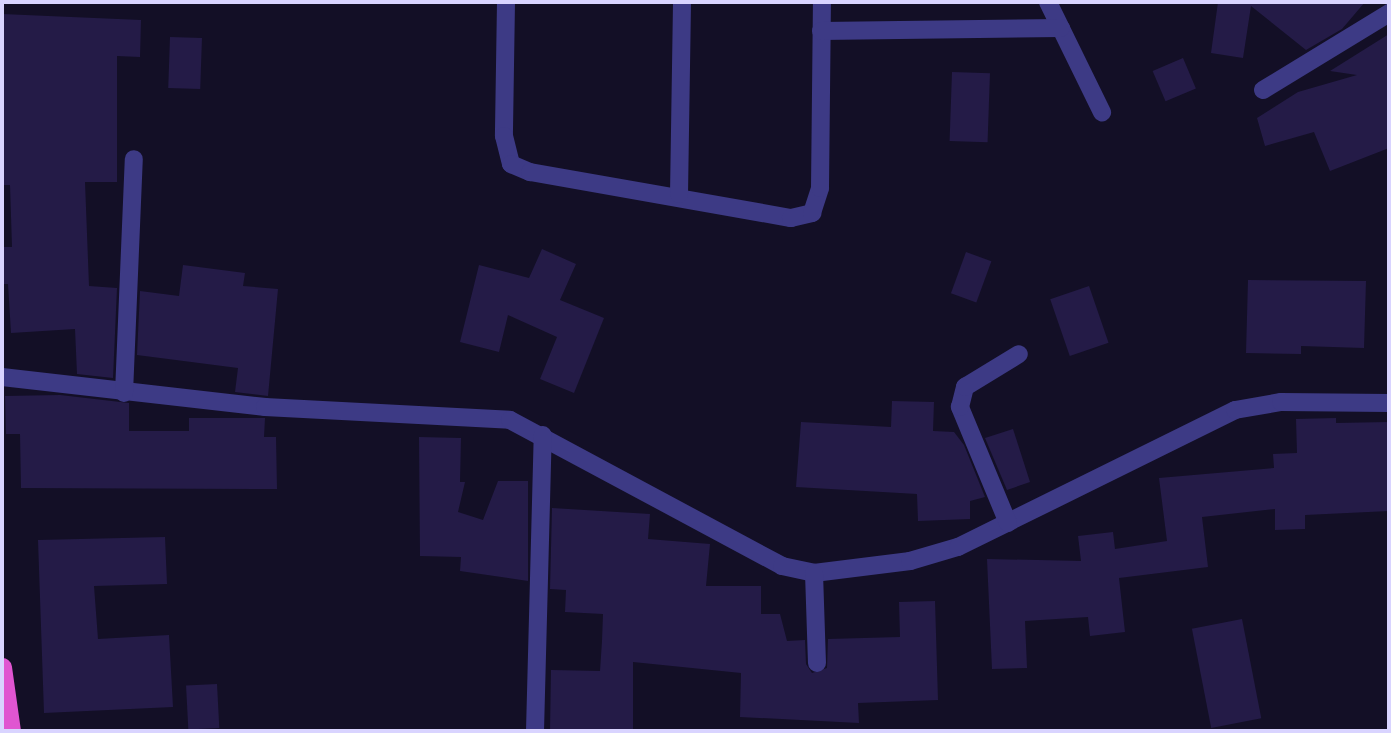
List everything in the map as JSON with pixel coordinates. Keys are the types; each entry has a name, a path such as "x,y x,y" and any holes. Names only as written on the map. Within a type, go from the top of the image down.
{"highway":[{"path":"2,667 11,731"}],"street":[{"path":"506,2 506,159 520,170 678,194 791,218 812,213 820,188 822,2"},
{"path":"678,194 682,2"},
{"path":"1048,2 1102,112"},
{"path":"1263,90 1389,13"},
{"path":"821,31 1061,28"},
{"path":"124,393 134,159"},
{"path":"1008,523 960,407 965,387 1019,354"},
{"path":"2,377 265,407 450,414 510,420 543,435 782,566 814,573 910,561 958,547 1235,410 1281,402 1389,403"},
{"path":"535,731 543,435"},
{"path":"814,573 817,663"}],"building":[{"path":"1218,2 1365,2 1342,29 1306,50 1251,6 1243,58 1211,53"},
{"path":"2,14 141,20 140,57 117,56 117,182 85,182 89,286 117,288 113,378 77,374 75,329 11,333 8,284 2,284 2,247 12,247 10,185 2,185"},
{"path":"1389,34 1389,148 1330,171 1314,132 1265,146 1257,118 1298,92 1357,75 1330,71"},
{"path":"170,37 202,38 200,89 168,88"},
{"path":"1183,58 1196,88 1166,101 1153,71"},
{"path":"952,72 990,73 988,142 950,141"},
{"path":"542,249 576,264 560,300 604,318 574,393 540,379 557,337 508,315 499,352 460,342 479,265 529,278"},
{"path":"966,252 991,261 976,303 951,293"},
{"path":"183,265 245,273 243,286 278,289 268,396 235,392 238,368 137,355 140,291 179,296"},
{"path":"1248,280 1366,281 1364,348 1301,346 1301,354 1246,353"},
{"path":"1089,286 1109,343 1070,356 1050,299"},
{"path":"60,395 129,403 129,431 189,431 189,418 265,418 264,437 276,437 277,489 21,488 20,434 6,434 5,396"},
{"path":"892,401 934,402 933,431 954,432 964,445 985,497 970,501 970,519 918,521 917,494 796,487 801,422 891,427"},
{"path":"1336,418 1336,423 1389,422 1389,511 1305,515 1305,529 1275,530 1275,509 1202,517 1208,567 1119,578 1125,632 1090,636 1088,617 1025,621 1027,668 992,669 987,559 1081,561 1078,536 1113,532 1115,549 1167,541 1159,478 1274,468 1273,454 1297,453 1296,419"},
{"path":"1013,429 1030,482 1007,490 985,438"},
{"path":"419,437 461,438 460,482 465,482 458,512 483,520 498,481 528,481 528,581 460,571 461,557 420,556"},
{"path":"552,508 650,514 648,539 710,544 706,586 761,586 761,614 780,614 787,641 805,640 806,664 812,673 827,668 828,639 900,637 899,602 935,601 938,700 858,703 859,723 740,717 741,673 633,662 633,731 550,731 551,670 600,671 603,614 565,612 566,590 550,589"},
{"path":"165,537 167,584 94,586 98,639 169,635 173,707 44,713 38,540"},
{"path":"1242,619 1261,718 1211,728 1192,629"},
{"path":"217,684 219,728 188,730 186,686"}]}
